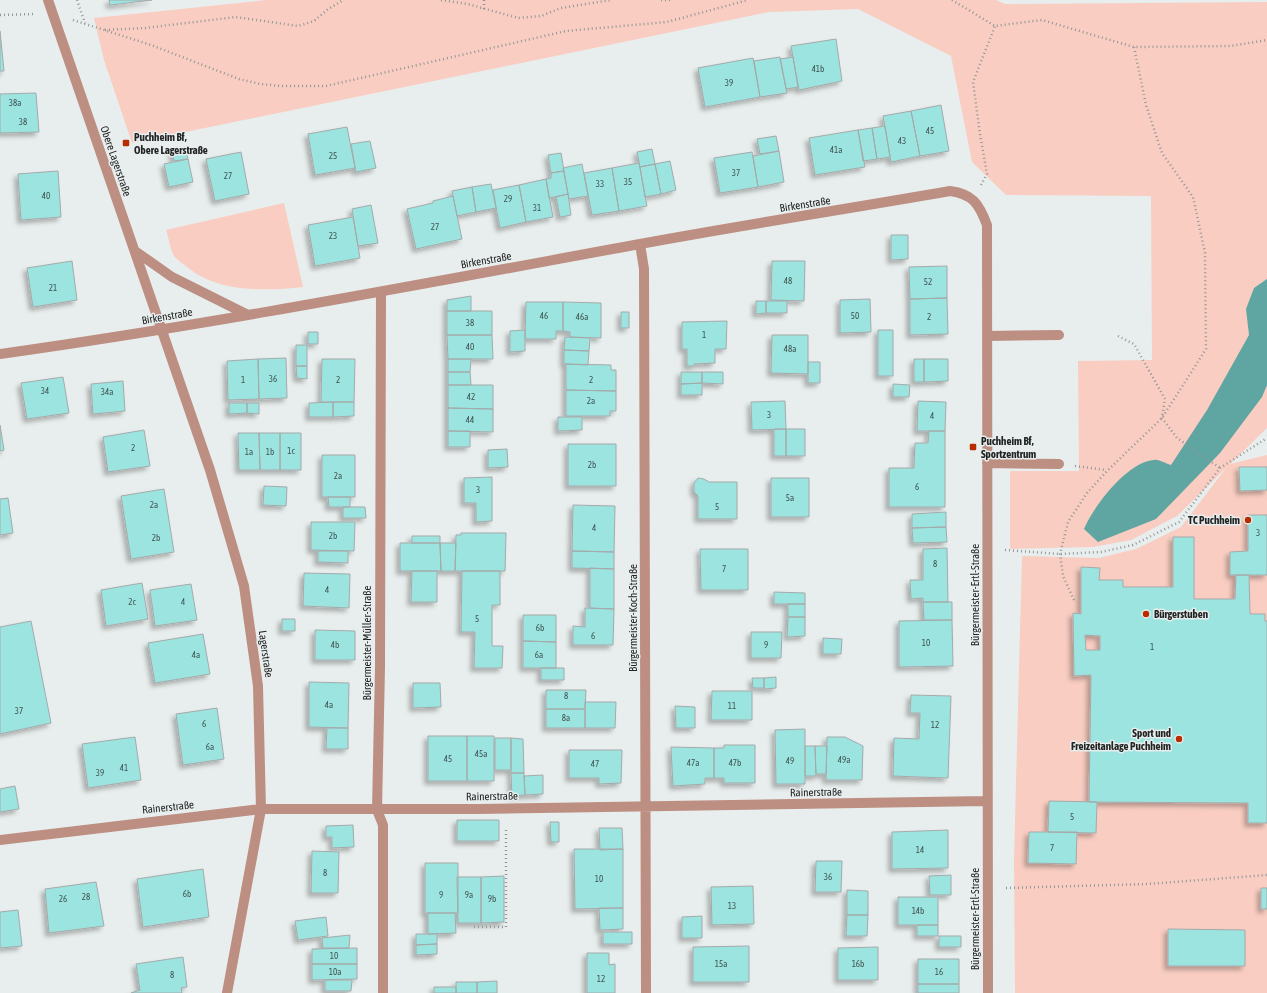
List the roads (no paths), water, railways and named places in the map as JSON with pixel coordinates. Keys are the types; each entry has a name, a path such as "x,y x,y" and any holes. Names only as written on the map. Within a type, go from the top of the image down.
{"street":[{"name":"Obere Lagerstraße","path":"48,0 161,329"},
{"name":"Birkenstraße","path":"0,354 382,292 640,244 950,191 963,193 974,200"},
{"name":"Bürgermeister-Ertl-Straße","path":"974,200 981,209 987,225 988,336 986,551 988,993"},
{"name":"Bürgermeister-Koch-Straße","path":"640,244 644,269 646,993"},
{"path":"135,251 172,277 246,314"},
{"name":"Bürgermeister-Müller-Straße","path":"382,292 380,667 377,810 384,826 382,993"},
{"name":"Lagerstraße","path":"161,329 210,470 244,586 258,686 260,809 227,993"},
{"path":"988,336 1060,335"},
{"path":"987,463 1059,464"},
{"name":"Rainerstraße","path":"0,840 260,809 377,810 987,801"}],"water":[{"path":"1267,279 1267,385 1262,397 1220,453 1156,519 1098,542 1084,529 1095,509 1123,476 1133,468 1144,462 1156,460 1171,465 1207,410 1249,335 1246,309 1254,288"}],"place":[{"name":"Puchheim Bf, Obere Lagerstraße","path":"126,143"},
{"name":"Puchheim Bf, Sportzentrum","path":"973,447"},
{"name":"TC Puchheim","path":"1248,520"},
{"name":"Bürgerstuben","path":"1146,614"},
{"name":"Sport und Freizeitanlage Puchheim","path":"1179,739"}]}
